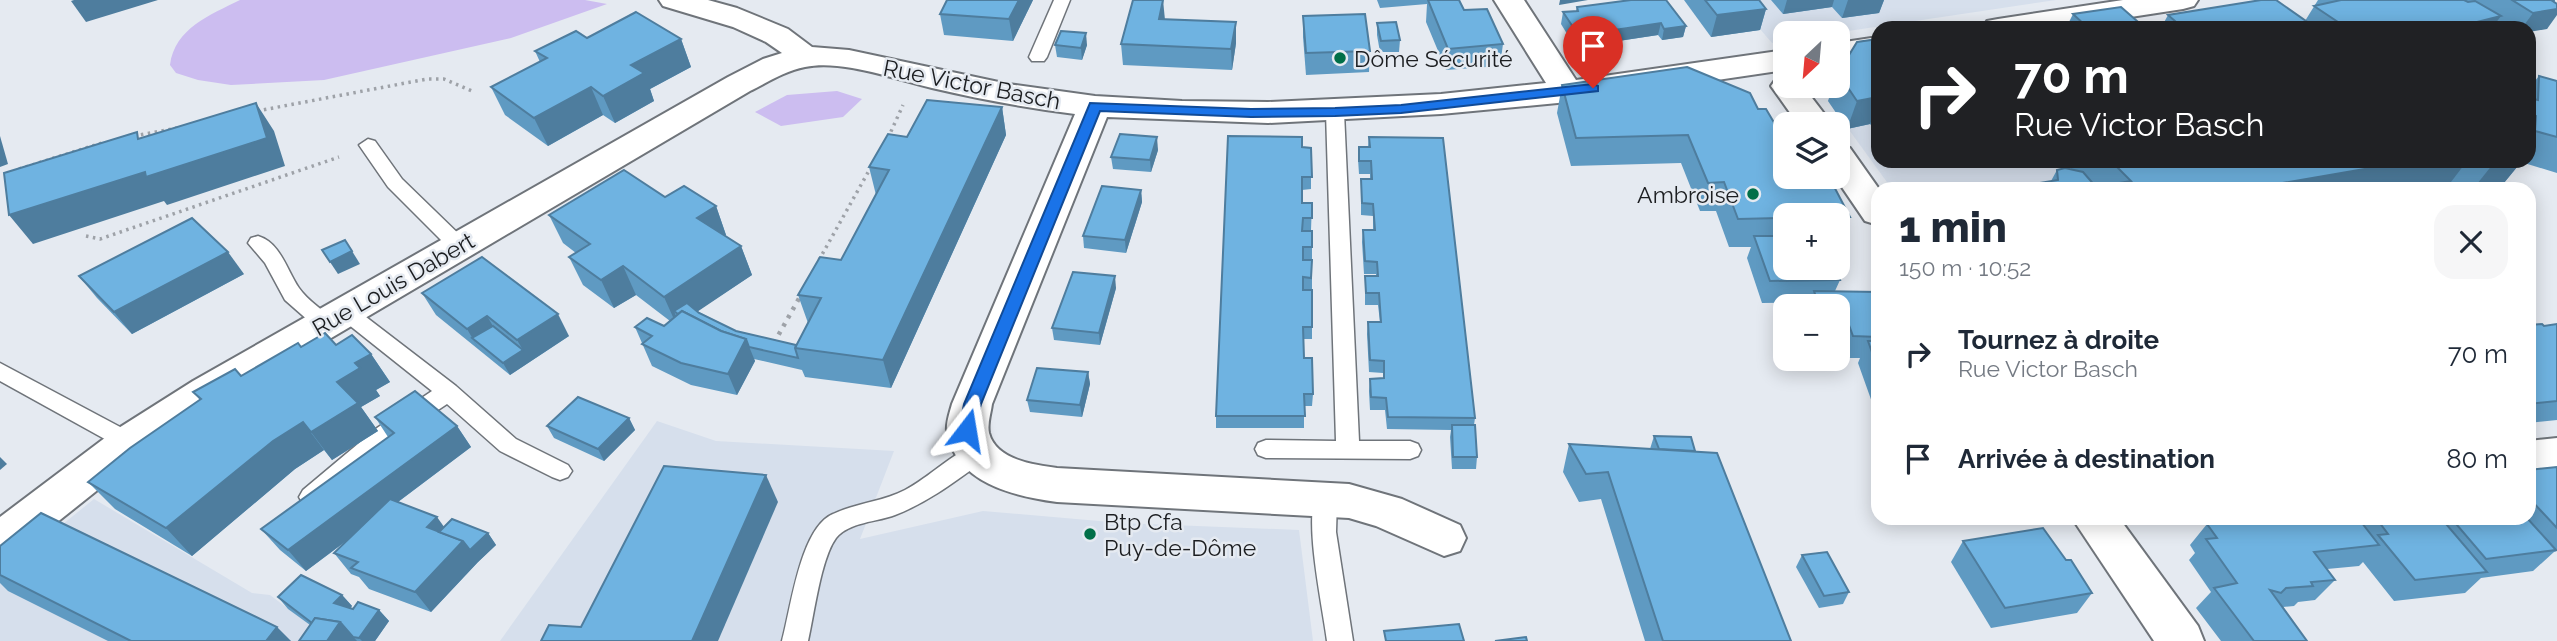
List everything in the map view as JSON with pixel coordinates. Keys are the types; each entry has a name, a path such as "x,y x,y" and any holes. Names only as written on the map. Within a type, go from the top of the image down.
{"street":[{"path":"674,0 726,6 783,37 804,57"},
{"path":"1509,0 1568,92"},
{"path":"2044,21 2183,0"},
{"path":"1850,50 1871,47"},
{"name":"Rue Victor Basch","path":"804,57 844,57 1023,96 1095,106 1251,113 1401,109 1773,74"},
{"name":"Rue Louis Dabert","path":"0,542 130,442 207,392 739,84 774,66 804,57"},
{"path":"1095,106 972,404 967,430 978,453 1001,472 1024,481 1349,501 1387,511 1444,538"},
{"path":"1850,173 1871,203"},
{"path":"2536,456 2557,454"},
{"path":"2099,525 2181,641"}],"lane":[{"path":"1038,57 1062,0"},
{"path":"1335,112 1348,450"},
{"path":"369,147 395,183 459,246"},
{"path":"258,243 274,260 292,295 336,318 448,392 508,445 560,471"},
{"path":"0,371 130,442"},
{"path":"291,515 337,472 385,434 448,392"},
{"path":"1266,449 1410,450"},
{"path":"795,641 819,550 825,535 836,523 846,517 869,513 924,492 978,453"},
{"path":"1325,499 1324,532 1340,641"}],"path":[{"path":"882,149 903,104 925,76"},
{"path":"247,113 427,79 444,79 472,91"},
{"path":"128,138 182,127"},
{"path":"11,172 88,146 115,140"},
{"path":"86,236 100,239 369,147"},
{"path":"817,265 875,160"},
{"path":"772,348 804,288"}],"shaded area":[{"path":"240,0 585,0 607,4 511,38 324,80 231,85 198,80 176,73 170,65 173,52 186,32 206,17"},
{"path":"1735,0 2056,0 1915,21 1871,21 1871,28 1850,31 1850,21 1773,21 1773,43"},
{"path":"1871,66 1871,160 1850,131 1850,112 1836,112 1828,101 1830,98 1850,98 1850,69"},
{"path":"837,91 862,99 843,117 781,126 755,112 787,95"},
{"path":"1877,168 2467,168 2486,182 1887,182"},
{"name":"Btp Cfa Puy-de-Dôme","path":"657,421 716,441 894,451 860,539 983,511 1122,523 1299,530 1313,641 500,641"},
{"path":"94,499 252,593 270,595 331,641 0,641 0,575"}],"building":[{"path":"947,0 1019,0 1009,19 940,14"},
{"path":"1133,0 1163,0 1159,19 1236,22 1231,49 1121,44"},
{"path":"1428,0 1459,0 1464,10 1487,9 1503,44 1448,49"},
{"path":"1631,0 1666,0 1686,26 1664,29 1661,23 1594,33 1591,28 1575,30 1563,12 1578,11 1577,7"},
{"path":"1705,0 1759,0 1766,9 1717,15"},
{"path":"2276,0 2306,21 2175,21 2168,15"},
{"path":"2341,0 2464,0 2475,1 2501,16 2481,21 2336,21 2314,6"},
{"path":"2512,0 2551,0 2557,4 2557,9 2533,13"},
{"path":"2121,7 2137,21 2080,21 2073,14"},
{"path":"636,12 681,39 631,65 644,73 603,96 591,87 534,118 491,87 547,58 535,51 576,31 587,38"},
{"path":"1365,14 1370,51 1306,53 1303,16"},
{"path":"1396,22 1400,40 1381,41 1377,23"},
{"path":"1061,31 1086,33 1081,48 1055,45"},
{"path":"1871,40 1871,98 1857,101 1850,91 1850,53 1857,42"},
{"path":"1687,67 1750,93 1758,109 1766,109 1773,121 1773,189 1835,189 1843,203 1773,203 1773,218 1738,219 1724,182 1708,183 1688,135 1576,138 1562,85"},
{"path":"2539,76 2557,81 2557,137 2536,131"},
{"path":"927,100 1002,107 883,360 795,348 821,298 798,295 820,257 841,260 889,170 869,167 888,134 907,137"},
{"path":"256,103 267,138 146,177 145,172 9,215 4,173 137,132 138,139"},
{"path":"1120,134 1157,137 1150,160 1111,157"},
{"path":"1228,136 1302,137 1302,147 1311,148 1312,177 1302,177 1302,203 1312,203 1312,218 1303,218 1302,231 1312,231 1312,247 1303,247 1303,260 1312,260 1311,278 1303,277 1303,290 1312,290 1312,327 1303,327 1304,358 1312,358 1313,394 1304,394 1305,416 1216,416"},
{"path":"1369,137 1443,138 1475,418 1388,417 1386,398 1371,397 1370,379 1384,378 1384,361 1370,360 1368,322 1381,322 1379,293 1366,293 1365,276 1378,276 1377,262 1365,261 1363,230 1375,230 1373,204 1362,203 1361,179 1372,179 1371,161 1359,161 1359,147 1370,147"},
{"path":"2065,168 2083,172 2092,182 2046,182 2058,180 2057,170"},
{"path":"2118,168 2370,168 2289,182 2125,182 2131,181"},
{"path":"624,170 665,197 684,186 716,206 697,218 741,246 664,297 623,266 601,280 569,257 590,244 549,215"},
{"path":"1102,186 1141,190 1125,240 1083,236"},
{"path":"192,218 228,252 114,312 79,276"},
{"path":"1754,236 1773,236 1773,280 1840,280 1770,281"},
{"path":"345,240 352,251 330,262 322,250"},
{"path":"482,257 558,314 517,340 487,316 467,329 422,293"},
{"path":"1073,272 1115,276 1099,333 1052,328"},
{"path":"1814,291 1871,292 1871,337 1853,336 1850,328 1850,294 1815,294"},
{"path":"687,303 699,313 736,331 796,345 798,358 749,347 746,339 721,331 682,311 678,314 674,311"},
{"path":"682,311 721,331 746,339 728,374 681,363 642,344 652,336 635,327 647,318 664,326"},
{"path":"2536,324 2557,324 2557,401 2536,403"},
{"path":"493,326 523,350 503,363 472,338"},
{"path":"325,333 336,345 352,335 371,354 355,363 360,368 337,382 358,403 311,432 303,422 273,441 166,528 88,482 130,448 201,399 193,392 235,369 241,376 298,343 301,347"},
{"path":"1037,368 1088,372 1080,405 1027,400"},
{"path":"415,391 457,426 288,550 261,529 394,433 375,417"},
{"path":"578,397 629,418 598,449 547,426"},
{"path":"1452,425 1475,425 1477,457 1453,457"},
{"path":"1654,436 1691,437 1695,451 1659,449"},
{"path":"1569,444 1717,453 1791,641 1663,641 1608,472 1586,474"},
{"path":"664,466 766,475 692,641 541,641 549,625 581,627"},
{"path":"2557,467 2557,528 2536,506 2536,469"},
{"path":"390,499 437,517 427,527 463,541 415,592 351,568 358,562 334,553"},
{"path":"41,513 277,627 266,641 131,641 0,575 0,546"},
{"path":"452,519 488,533 470,550 463,541 439,532"},
{"path":"2208,525 2363,525 2379,545 2314,552 2335,580 2311,582 2313,586 2286,588 2281,593 2270,590 2307,641 2254,641 2214,588 2237,583 2206,539 2217,538"},
{"path":"2381,525 2447,525 2487,572 2415,580 2378,535 2388,534"},
{"path":"2457,525 2533,525 2556,550 2486,559"},
{"path":"2043,528 2066,560 2071,560 2092,593 2005,608 1963,541"},
{"path":"1827,552 1849,592 1824,596 1802,555"},
{"path":"301,575 342,595 334,603 353,609 358,602 379,610 359,638 353,637 340,622 315,618 312,623 278,597"},
{"path":"315,618 340,622 327,641 299,641"},
{"path":"1459,624 1464,641 1386,641 1384,631"},
{"path":"1526,637 1527,641 1495,641"}],"place":[{"name":"Dôme Sécurité","path":"1340,58"},
{"name":"Ambroise","path":"1753,194"},
{"name":"Btp Cfa Puy-de-Dôme","path":"1090,534"}],"route":[{"path":"967,430 972,404 1095,106 1251,113 1335,112 1401,109 1593,88"}]}
